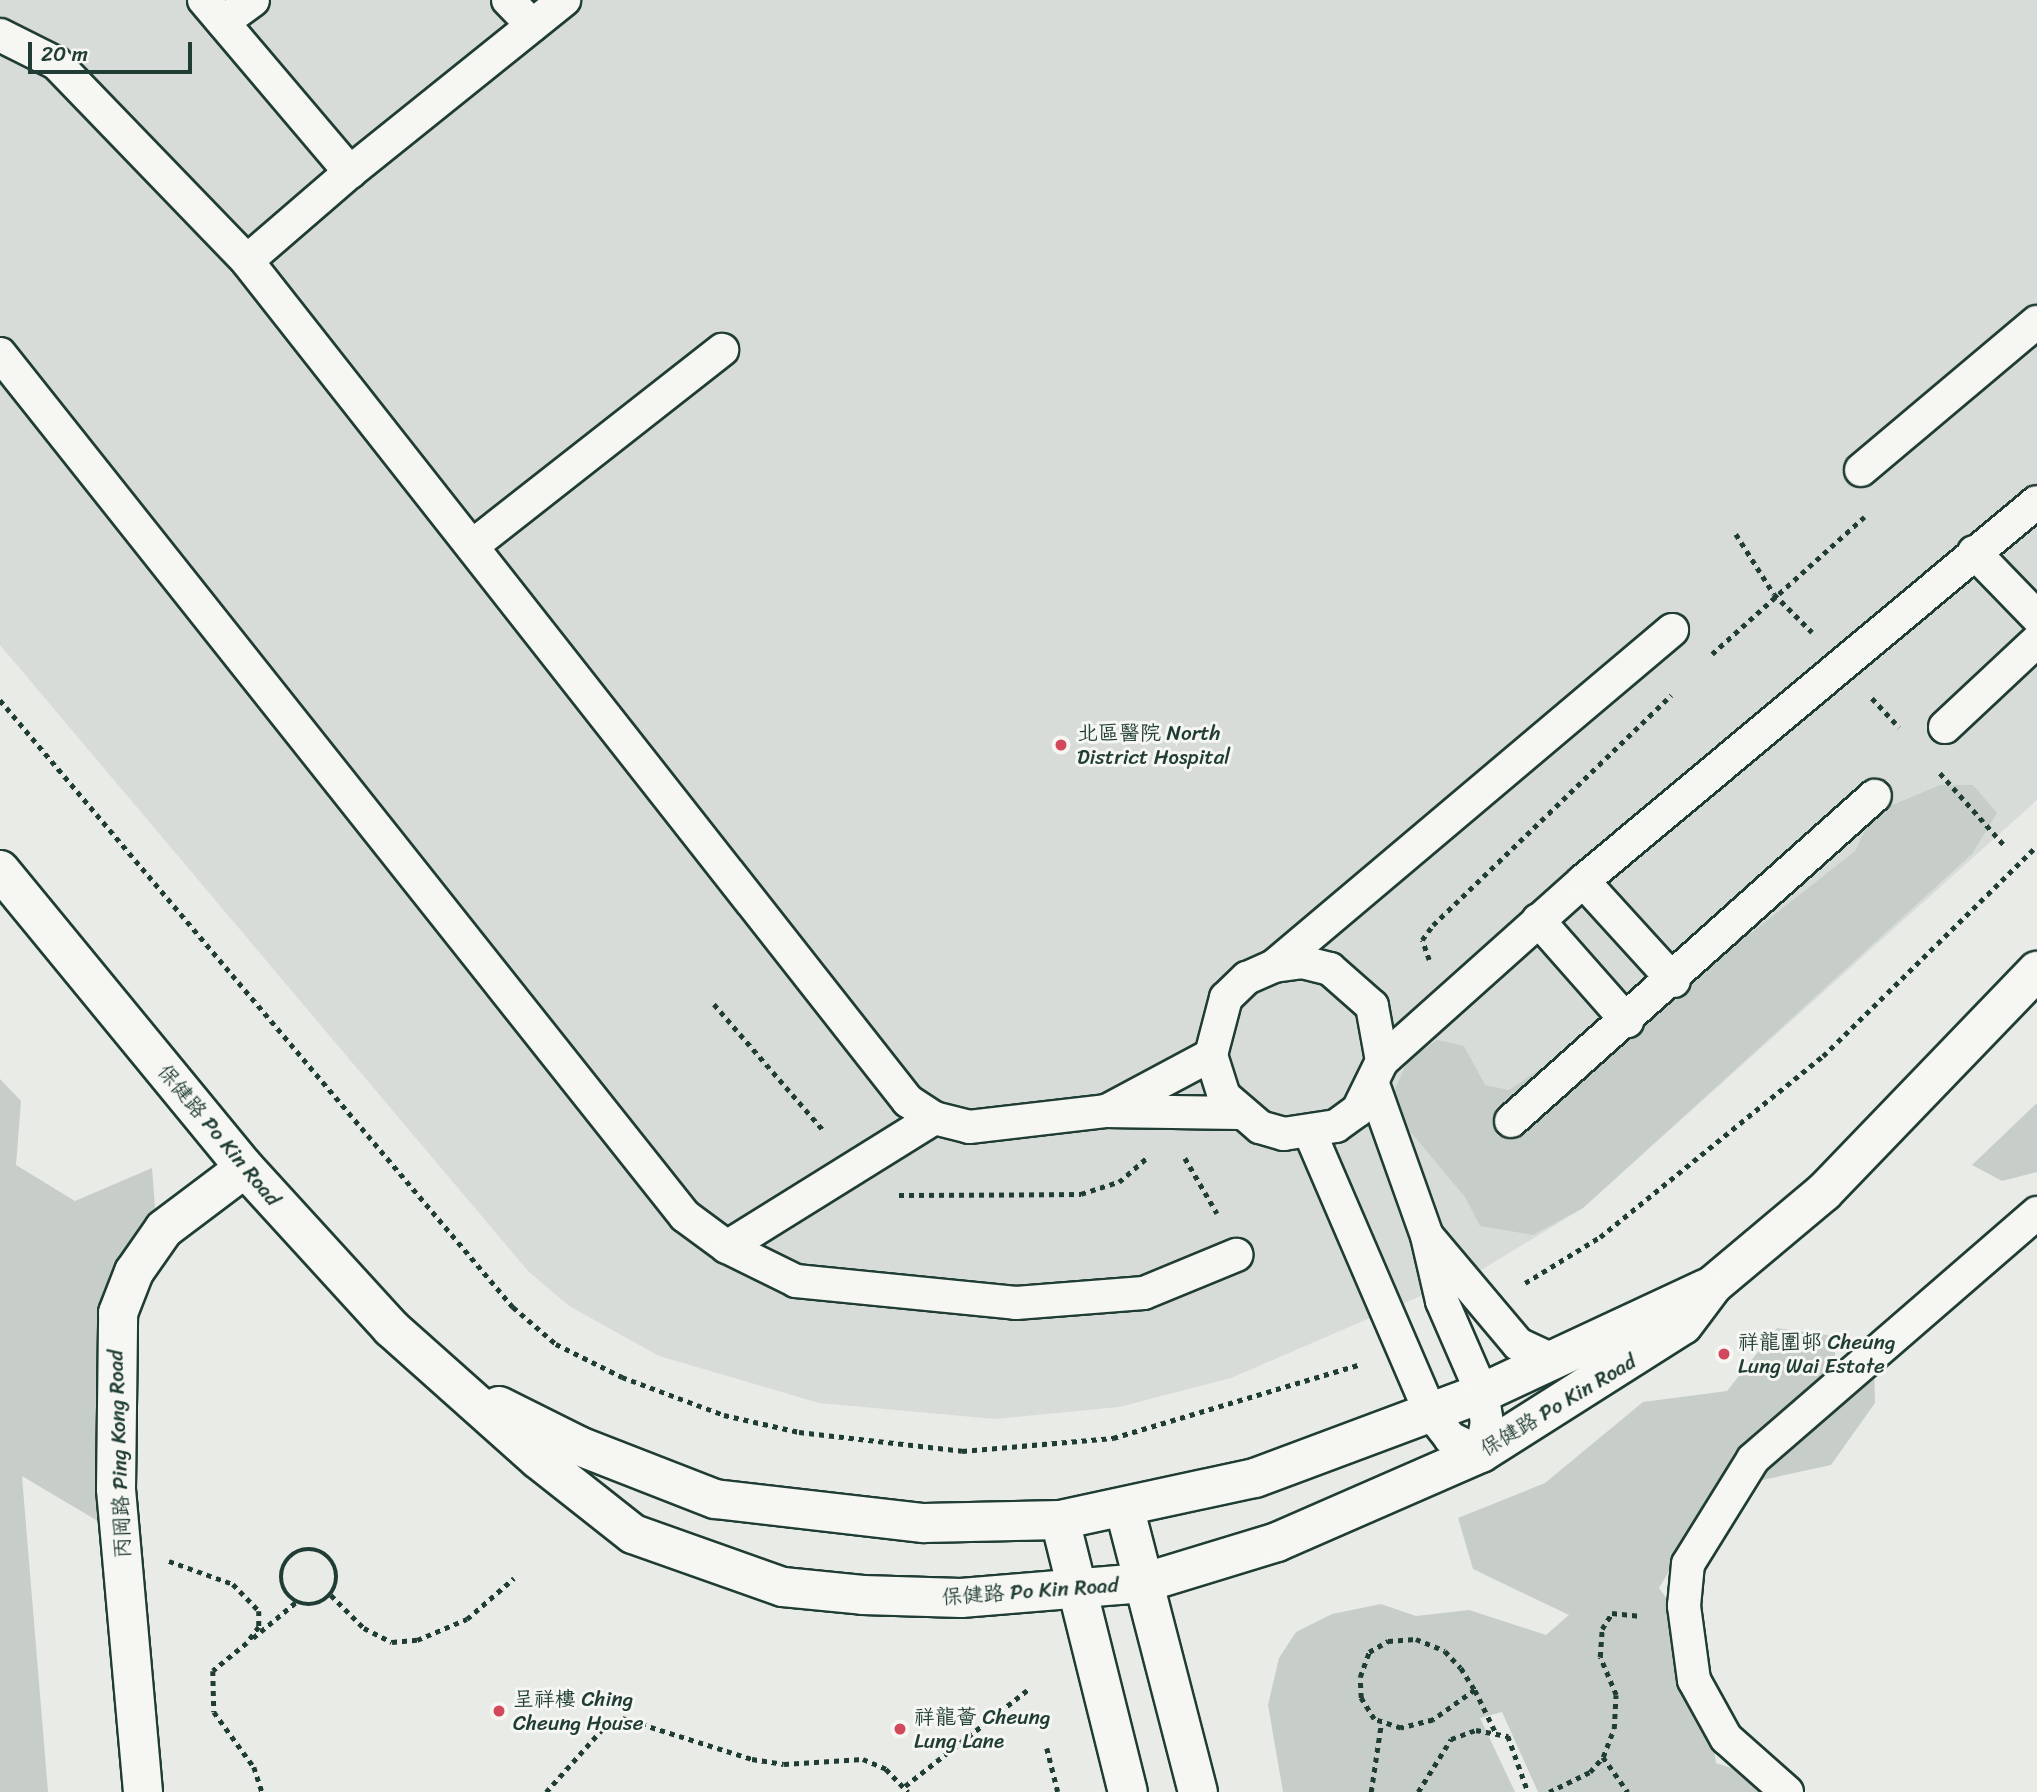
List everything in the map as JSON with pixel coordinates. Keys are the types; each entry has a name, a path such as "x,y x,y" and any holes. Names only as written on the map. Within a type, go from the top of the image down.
{"street":[{"name":"保健路 Po Kin Road","path":"0,870 245,1168 391,1328 633,1534 783,1587 961,1598 1073,1592 1143,1583 1277,1542 1481,1454 1683,1325 1713,1285 1824,1192 2037,971"},
{"name":"丙岡路 Ping Kong Road","path":"143,1792 116,1489 118,1312 134,1272 164,1229 245,1168"},
{"name":"保健路 Po Kin Road","path":"455,1384 579,1446 715,1499 924,1523 1060,1520 1125,1510 1255,1478 1482,1393 1713,1285"},
{"path":"1125,1510 1198,1792"},
{"path":"1060,1520 1073,1592 1128,1792"}],"lane":[{"path":"253,0 214,11 350,172"},
{"path":"508,0 532,25"},
{"path":"247,261 350,172 564,0"},
{"path":"0,35 56,63 247,261 908,1101 934,1118 969,1127 1105,1111 1239,1113"},
{"path":"1861,470 2037,322"},
{"path":"472,546 722,350"},
{"path":"0,354 685,1216 727,1247 796,1282 1016,1303 1144,1293 1236,1255"},
{"path":"1310,1133 1430,1412 1450,1437 1481,1454 1487,1423 1482,1393 1442,1301 1427,1236 1378,1074 1372,1006 1354,984 1303,962 1274,966 1247,978 1226,998 1210,1055 1224,1096 1239,1113 1284,1134 1310,1133 1336,1126 1378,1074 1538,920 1974,552 2037,502"},
{"path":"1974,552 2037,617"},
{"path":"1274,966 1672,630"},
{"path":"1945,727 2037,641"},
{"path":"1511,1121 1674,981 1875,796"},
{"path":"1583,881 1674,981"},
{"path":"1538,920 1627,1021"},
{"path":"1105,1111 1210,1055"},
{"path":"727,1247 934,1118"},
{"path":"1787,1792 1726,1738 1694,1680 1686,1620 1688,1564 1753,1459 2037,1213"},
{"path":"1427,1236 1517,1344 1553,1360"}],"path":[{"path":"1704,663 1875,507"},
{"path":"1440,964 1422,955 1422,940 1433,925 1674,692"},
{"path":"0,700 513,1307 556,1344 723,1415 892,1447 962,1451 1114,1438 1342,1370"},
{"path":"1527,1282 1600,1237 1823,1056 2037,846"},
{"path":"308,1548 326,1553 337,1569 331,1595 314,1605 296,1602 283,1589 281,1570 290,1555 308,1548"},
{"path":"165,1559 250,1597 259,1611 259,1627 247,1643"},
{"path":"331,1595 364,1628 392,1642 417,1640 467,1619 514,1578"},
{"path":"262,1792 254,1767 214,1712 213,1671 296,1602"},
{"path":"1549,1792 1590,1772 1603,1757 1614,1729 1616,1695 1600,1657 1602,1629 1612,1613 1686,1620"},
{"path":"1475,1690 1433,1720 1401,1728 1374,1719 1361,1698 1360,1677 1369,1652 1388,1641 1416,1639 1446,1651 1475,1690 1496,1733"},
{"path":"905,1786 1030,1688"},
{"path":"545,1792 605,1726 622,1718 752,1759 784,1764 863,1759 905,1786 908,1792"},
{"path":"1371,1792 1381,1724"},
{"path":"1418,1792 1451,1739 1476,1730 1508,1736 1528,1792"},
{"path":"1047,1748 1058,1792"},
{"path":"1603,1757 1628,1792"}],"shaded area":[{"name":"北區醫院 North District Hospital","path":"0,0 2037,0 2037,800 1583,1208 1483,1269 1231,1378 1119,1407 995,1419 819,1403 659,1356 569,1306 528,1271 0,645"},
{"path":"1940,785 1973,785 1997,813 1972,854 1583,1208 1533,1235 1480,1226 1465,1197 1399,1118 1394,1091 1408,1060 1437,1040 1464,1046 1485,1085 1509,1090 1571,1048 1618,999 1751,933 1855,851 1873,813"},
{"path":"0,1079 21,1101 16,1165 75,1201 152,1168 158,1246 126,1330 123,1536 22,1476 48,1792 0,1792"},
{"path":"2037,1103 2037,1172 2002,1181 1972,1165"},
{"path":"1777,1328 1835,1336 1835,1366 1874,1358 1875,1403 1831,1465 1717,1490 1659,1588 1710,1660 1701,1660 1716,1763 1762,1778 1778,1792 1538,1792 1502,1712 1480,1718 1515,1792 1283,1792 1268,1705 1279,1658 1296,1632 1332,1614 1381,1604 1416,1616 1469,1610 1546,1635 1569,1615 1473,1569 1458,1518 1545,1483 1643,1402 1727,1391"}],"place":[{"name":"北區醫院 North District Hospital","path":"1061,745"},
{"name":"祥龍圍邨 Cheung Lung Wai Estate","path":"1724,1354"},
{"name":"呈祥樓 Ching Cheung House","path":"499,1711"},
{"name":"祥龍薈 Cheung Lung Lane","path":"900,1729"}]}
